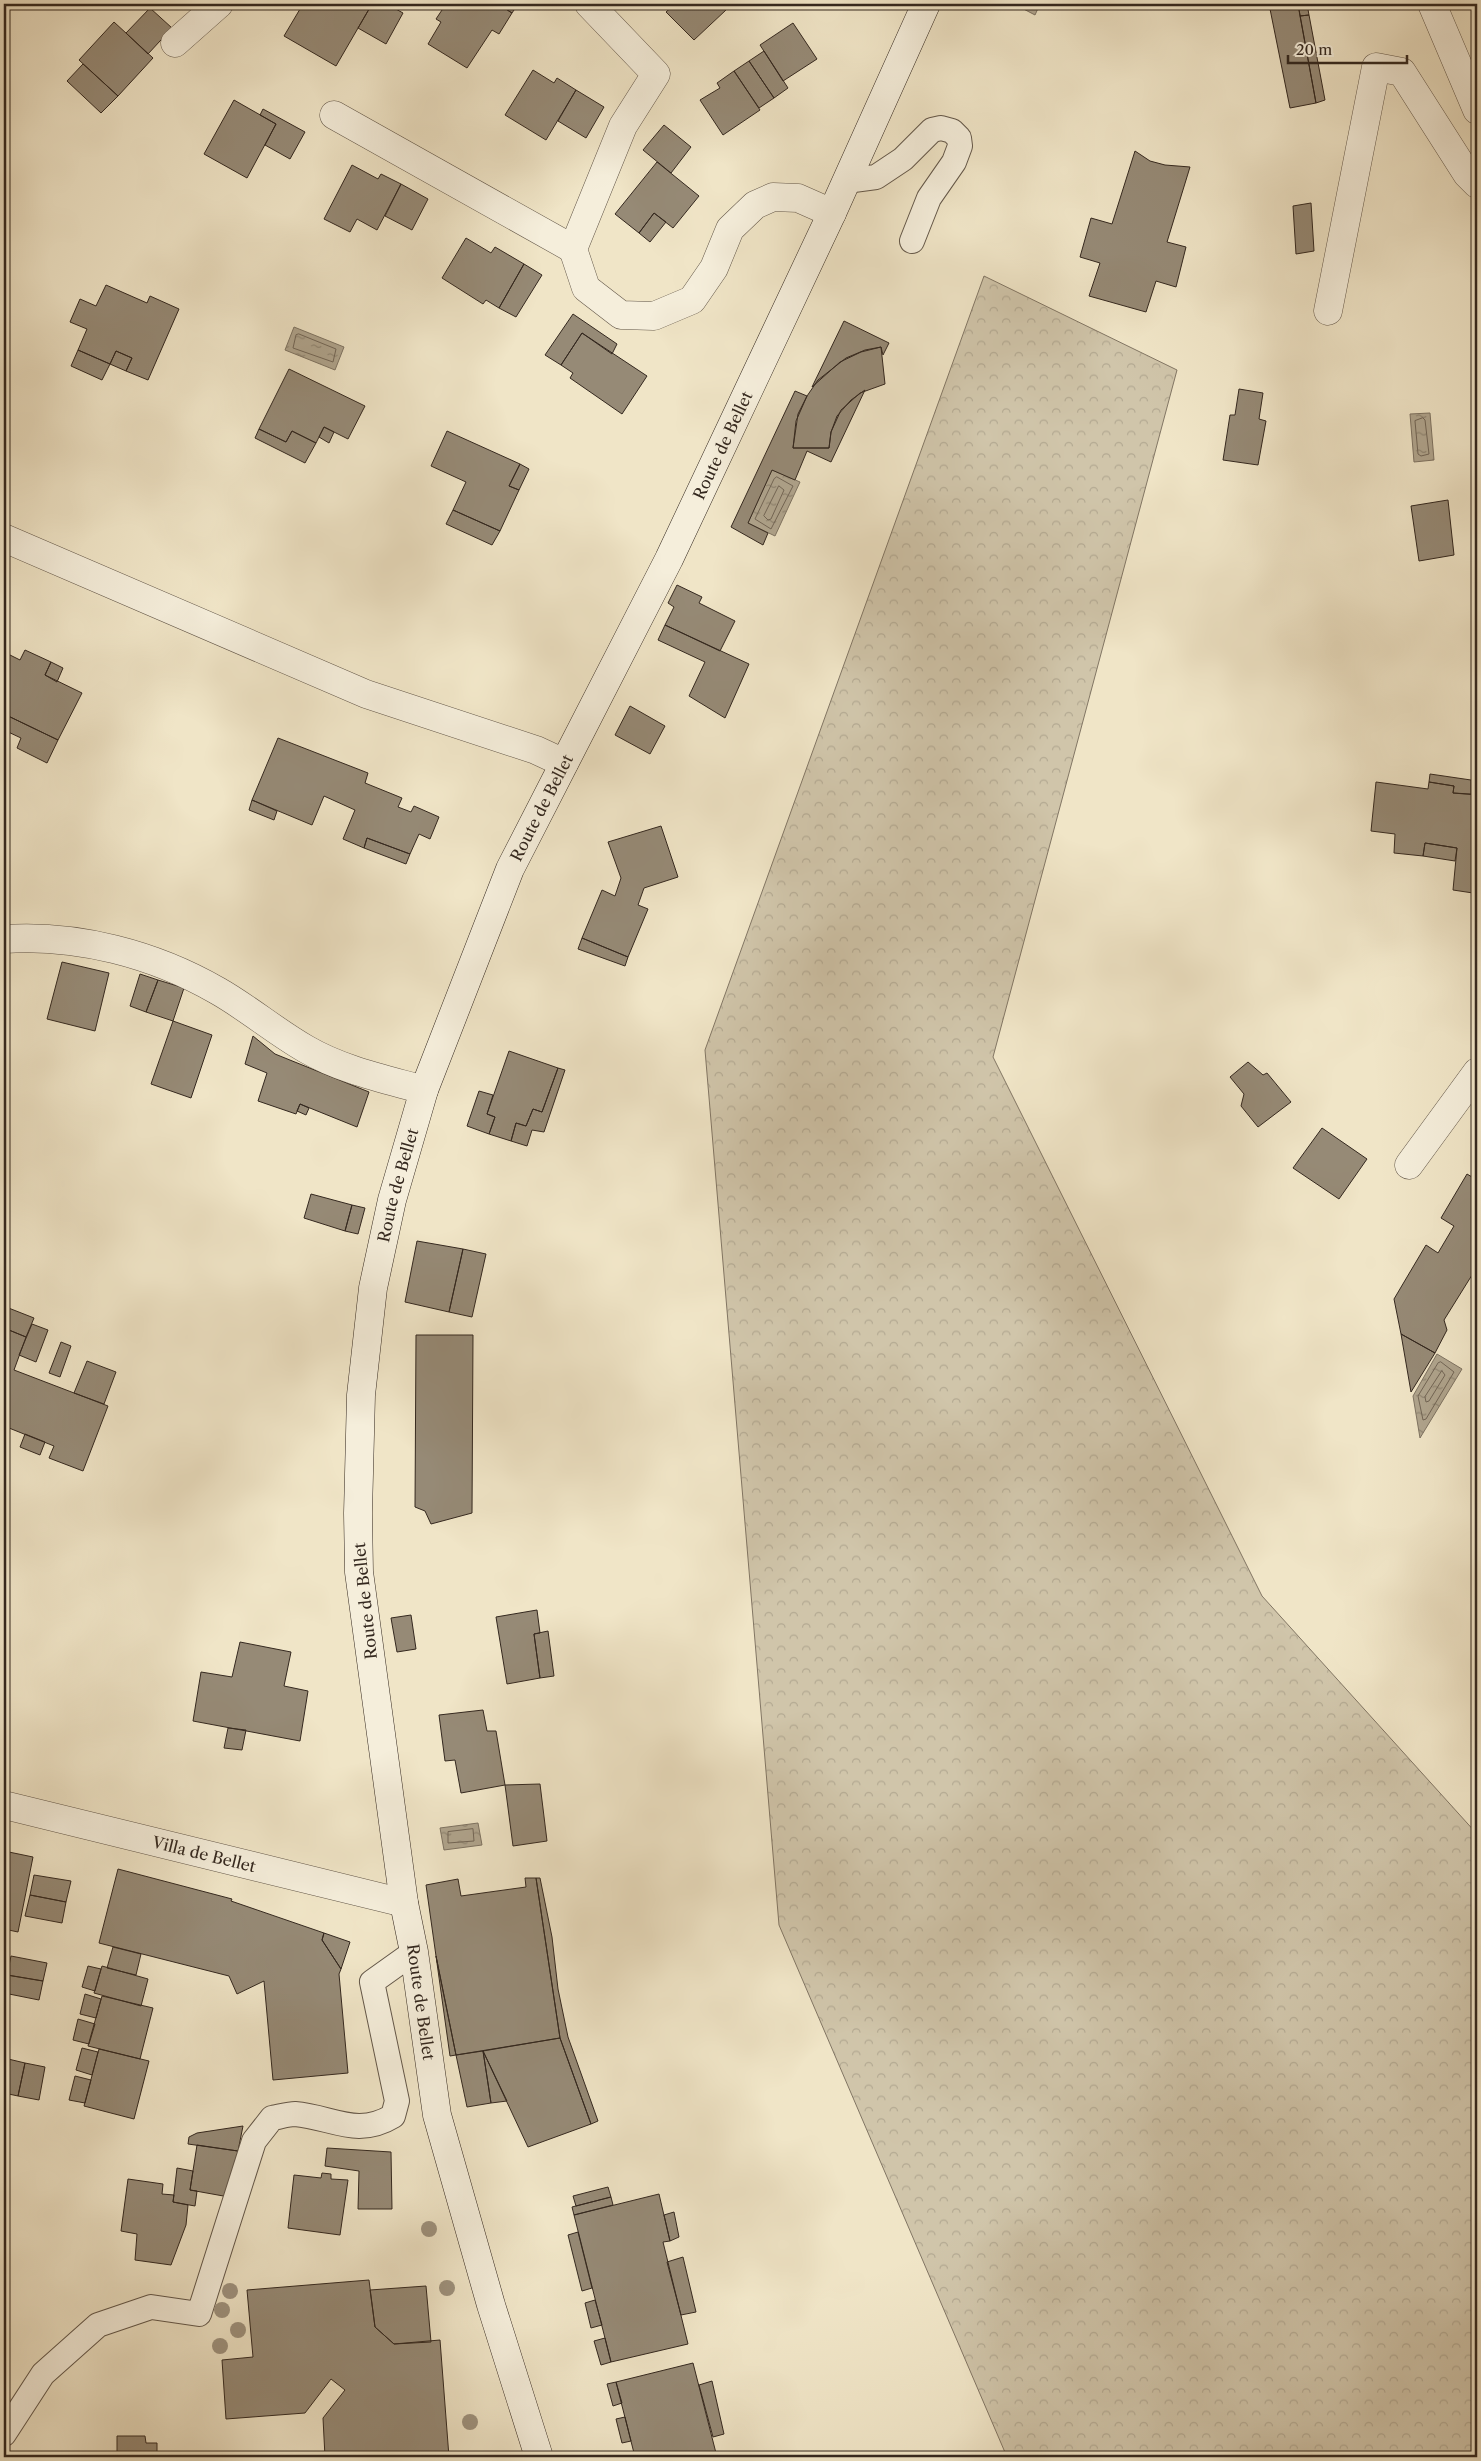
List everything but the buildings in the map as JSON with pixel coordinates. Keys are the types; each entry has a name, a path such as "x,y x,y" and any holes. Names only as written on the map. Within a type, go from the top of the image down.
{"street":[{"path":"175,43 219,4"},
{"path":"590,4 656,74 623,126 573,249 586,288 621,315 654,316 692,300 714,268 730,229 755,204 773,197 798,198 832,213"},
{"name":"Route de Bellet","path":"539,2457 491,2305 437,2115 414,1952 404,1903 359,1572 358,1513 361,1395 373,1288 392,1200 424,1090 510,869 668,559 832,213 926,4"},
{"path":"1432,4 1477,110"},
{"path":"1328,311 1376,67 1402,72 1467,174 1477,184"},
{"path":"334,115 573,249"},
{"path":"4,538 366,694 536,750 564,763"},
{"path":"4,939 22,938 68,941 125,952 175,969 219,991 308,1050 367,1074 424,1090"},
{"path":"1409,1165 1477,1072"},
{"name":"Villa de Bellet","path":"4,1804 404,1903"}],"lane":[{"path":"846,181 876,177 903,159 932,130 941,128 952,131 959,138 960,146 954,162 929,198 912,242"},
{"path":"4,2434 43,2374 98,2324 151,2307 199,2314 254,2141 272,2118 294,2114 362,2128 380,2124 393,2116 397,2100 372,1982 414,1952"}],"green space":[{"path":"984,276 1177,370 993,1057 1262,1596 1477,1834 1477,2457 1007,2457 779,1925 705,1050"}],"water":[{"path":"1014,4 1040,4 1035,15"},
{"path":"294,327 344,347 335,370 285,350"},
{"path":"1430,413 1434,460 1414,462 1410,414"},
{"path":"772,470 800,482 775,536 748,523"},
{"path":"1437,1354 1462,1369 1420,1438 1413,1396"},
{"path":"478,1823 482,1845 444,1850 440,1828"}]}
